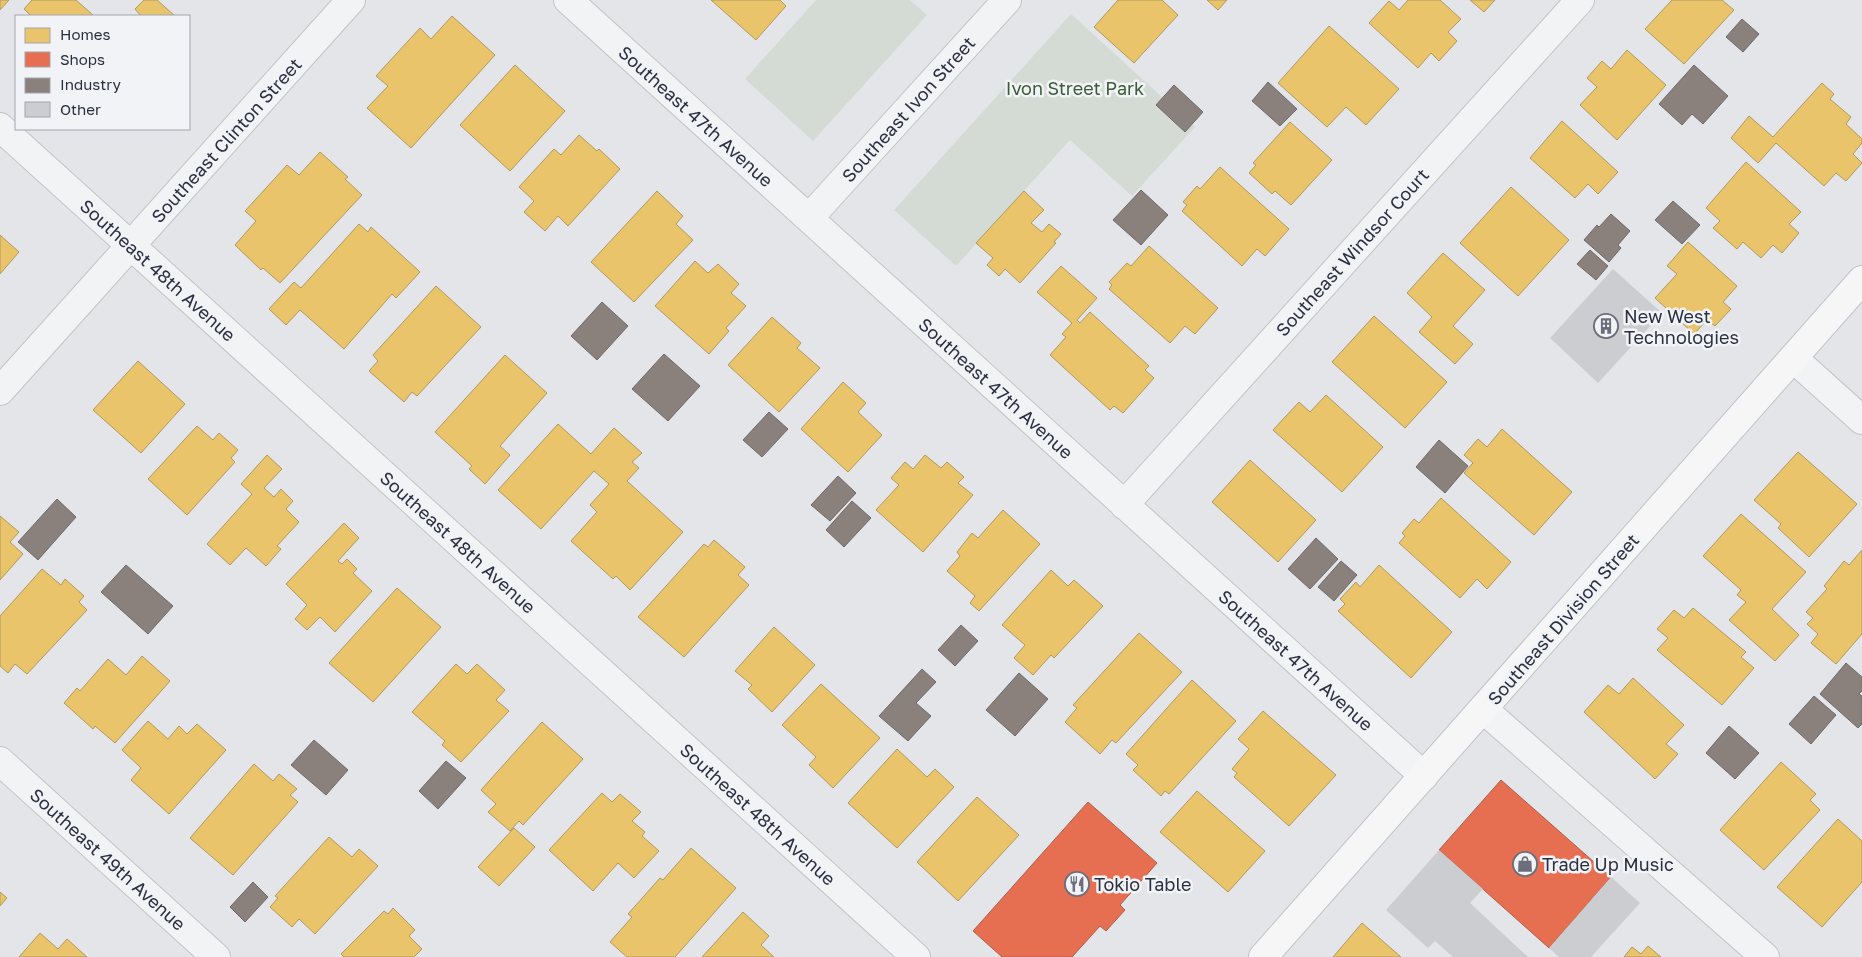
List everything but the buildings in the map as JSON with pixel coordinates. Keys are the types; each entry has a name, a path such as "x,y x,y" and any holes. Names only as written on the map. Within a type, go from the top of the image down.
{"main road":[{"name":"Southeast Division Street","path":"1262,957 1483,710 1862,280"}],"street":[{"name":"Southeast Clinton Street","path":"0,391 351,0"},
{"name":"Southeast 47th Avenue","path":"568,0 1424,776"},
{"name":"Southeast Ivon Street","path":"809,218 1007,0"},
{"name":"Southeast Windsor Court","path":"1124,505 1580,0"},
{"name":"Southeast 48th Avenue","path":"0,127 916,957"},
{"path":"1793,358 1862,420"},
{"path":"1483,710 1765,957"},
{"name":"Southeast 49th Avenue","path":"0,761 216,957"}],"green space":[{"path":"816,0 910,0 927,15 813,141 745,79"},
{"name":"Ivon Street Park","path":"1071,14 1195,127 1132,196 1070,140 956,266 894,210"}],"place":[{"name":"New West Technologies","path":"1606,326"},
{"name":"Trade Up Music","path":"1525,864"},
{"name":"Tokio Table","path":"1077,884"}]}
